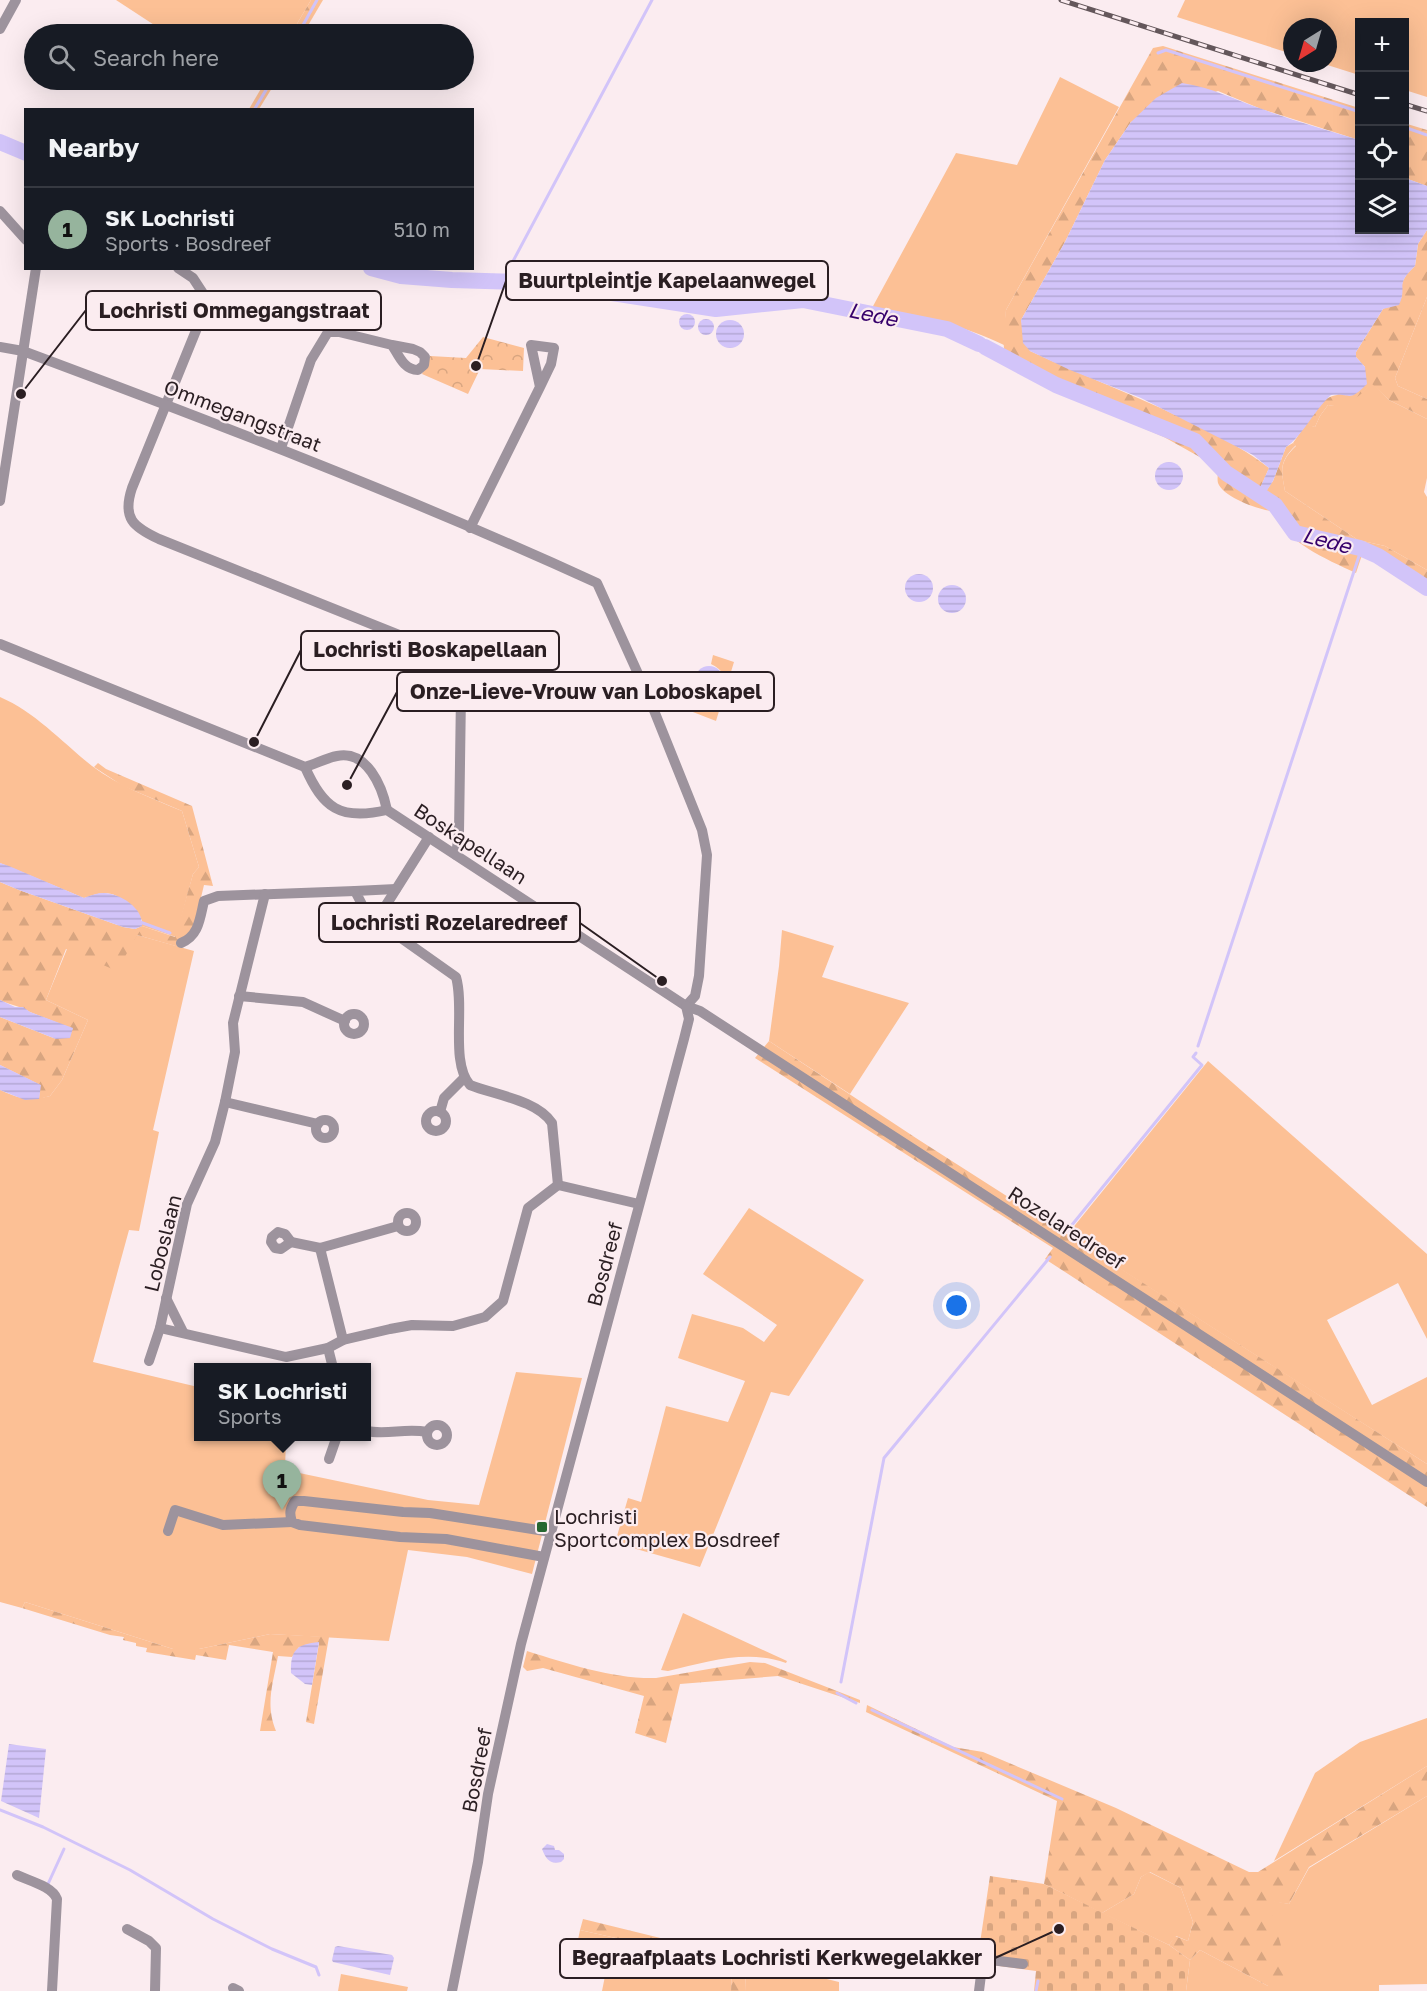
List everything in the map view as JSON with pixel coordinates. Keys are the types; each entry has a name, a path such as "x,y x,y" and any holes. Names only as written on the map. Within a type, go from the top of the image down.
{"street":[{"path":"0,28 16,0"},
{"path":"0,211 24,238"},
{"path":"0,501 36,270"},
{"path":"181,270 193,278 208,301"},
{"path":"208,301 226,297"},
{"path":"208,301 127,502 129,514 135,525 159,539 429,647 445,658 457,675 461,694 459,832 456,855"},
{"path":"281,448 311,360 328,332 392,345"},
{"name":"Ommegangstraat","path":"0,346 23,351 281,448 597,583 650,698 702,830 707,855 699,976 695,996 686,1006"},
{"path":"470,528 540,387"},
{"path":"0,644 305,766"},
{"name":"Boskapellaan","path":"387,810 381,789 372,771 360,760 337,756 305,766 315,790 335,809 363,813 387,810 686,1006"},
{"path":"376,921 429,837"},
{"path":"181,943 196,933 204,901 218,896 396,889"},
{"path":"356,891 368,914 376,921 456,977 460,990 460,1064 464,1078 470,1085 536,1108 547,1115 552,1123 558,1185"},
{"name":"Loboslaan","path":"149,1361 160,1328 187,1204 215,1142 225,1102 235,1052 234,1023 239,996 265,894"},
{"path":"239,996 303,1002 345,1021"},
{"name":"Bosdreef","path":"452,1991 478,1862 488,1794 521,1644 689,1019 686,1006"},
{"name":"Rozelaredreef","path":"686,1006 700,1011 1427,1482"},
{"path":"440,1112 444,1098 464,1078"},
{"path":"225,1102 318,1124"},
{"path":"558,1185 639,1204"},
{"path":"160,1328 286,1357 328,1348 343,1340 412,1325 453,1326 485,1317 503,1301 528,1208 558,1185"},
{"path":"291,1242 320,1248 398,1226"},
{"path":"320,1248 342,1328 343,1340"},
{"path":"166,1298 183,1332"},
{"path":"328,1348 332,1363"},
{"path":"371,1431 388,1433 406,1429 428,1432"},
{"path":"329,1459 336,1441"},
{"path":"292,1522 289,1515 290,1508 295,1501 304,1501 430,1513 551,1532"},
{"path":"168,1531 175,1510 223,1525 292,1522 400,1537 446,1539 544,1557"},
{"path":"16,1875 56,1894 52,1991"},
{"path":"127,1929 149,1941 156,1948 155,1991"},
{"path":"979,1991 983,1959 1023,1964"}],"green space":[{"path":"116,0 311,0 297,24 153,24"},
{"path":"311,0 323,0 309,24 297,24"},
{"path":"1185,0 1427,0 1427,97 1409,91 1409,18 1355,18 1355,74 1337,68 1337,18 1283,18 1283,51 1177,17"},
{"path":"1163,46 1355,107 1355,139 1261,109 1218,91 1131,122 1105,160 1065,242 1021,320 1030,351 1181,417 1245,451 1269,468 1259,491 1266,491 1273,481 1286,447 1293,443 1296,445 1287,456 1283,466 1285,491 1358,540 1385,546 1427,570 1427,583 1394,565 1388,570 1362,555 1356,573 1308,549 1287,532 1271,511 1249,505 1226,493 1218,483 1218,468 1214,465 1164,437 1060,393 1005,362 1003,335 1006,310 1153,48"},
{"path":"1060,77 1119,107 1006,310 1004,345 956,326 872,308 956,153 1017,165"},
{"path":"260,90 271,90 260,108 250,108"},
{"path":"1409,125 1427,130 1427,186 1409,179"},
{"path":"1427,230 1427,297 1395,378 1398,386 1427,399 1427,419 1389,400 1372,384 1358,397 1347,403 1328,405 1315,427 1306,425 1323,402 1337,395 1365,367 1356,357 1356,352 1383,309 1402,297 1404,280 1415,266 1418,244"},
{"path":"1427,297 1427,399 1398,386 1395,378"},
{"path":"483,337 524,348 523,371 480,369 468,394 422,374 430,356 466,358"},
{"path":"1372,383 1389,400 1427,419 1427,478 1424,492 1427,497 1427,570 1385,546 1358,540 1285,491 1282,472 1284,462 1296,446 1293,443 1306,424 1315,427 1328,405 1347,402 1358,396"},
{"path":"713,655 734,662 716,721 680,707 687,683 703,696 710,697 721,692 724,687 724,675 711,664"},
{"path":"0,697 37,719 92,766 113,780 182,811 199,867 193,874 176,937 142,926 142,920 118,896 103,893 84,898 0,863"},
{"path":"98,763 106,769 192,806 213,886 204,885 193,931 179,947 137,935 117,971 66,949 46,1000 88,1020 62,1080 50,1096 39,1099 40,1085 0,1065 0,1017 56,1039 73,1029 0,1000 0,882 123,927 135,929 142,926 175,937 193,874 199,867 182,811 123,786 94,767"},
{"path":"782,930 834,946 822,977 909,1003 850,1094 769,1041"},
{"path":"137,935 194,951 153,1130 159,1132 139,1231 129,1230 93,1362 194,1386 194,1441 286,1441 285,1470 428,1500 479,1505 516,1372 582,1378 532,1574 467,1557 408,1550 389,1641 270,1634 199,1649 173,1649 25,1602 22,1608 0,1602 0,1090 24,1098 42,1098 50,1096 62,1080 88,1020 46,1000 67,949"},
{"path":"769,1041 919,1140 1427,1464 1427,1507 1045,1259 1053,1248 755,1058"},
{"path":"1208,1061 1427,1254 1427,1339 1398,1283 1327,1320 1372,1405 1427,1377 1427,1464 1067,1235"},
{"path":"749,1208 864,1280 789,1396 771,1392 700,1567 615,1543 628,1498 641,1502 666,1406 728,1422 745,1381 678,1358 692,1314 743,1328 764,1342 777,1325 703,1274"},
{"path":"25,1602 173,1649 199,1649 270,1634 329,1637 314,1724 306,1722 319,1643 299,1647 292,1657 278,1656 270,1703 276,1731 260,1731 273,1652 229,1645 226,1660 196,1655 195,1660 146,1652 147,1648 123,1640 124,1637 110,1635 22,1608"},
{"path":"683,1613 787,1661 786,1663 756,1657 727,1658 668,1671 661,1670"},
{"path":"527,1651 591,1670 640,1678 656,1678 750,1662 765,1663 860,1700 860,1703 778,1676 680,1684 666,1743 635,1733 644,1696 543,1668 527,1671 523,1667"},
{"path":"867,1705 953,1747 983,1752 1116,1808 1249,1872 1258,1872 1427,1766 1427,1796 1309,1867 1289,1904 1269,1901 1291,1983 1268,1986 1200,1950 1190,1960 1169,1945 1175,1936 1188,1941 1193,1922 1181,1888 1150,1872 1141,1877 1134,1894 1102,1913 1044,1884 1057,1801 866,1712"},
{"path":"1427,1718 1427,1766 1274,1861 1315,1773 1360,1742"},
{"path":"1427,1796 1427,1984 1379,1985 1379,1991 1186,1991 1190,1960 1200,1950 1268,1986 1269,1900 1289,1904 1309,1868"},
{"path":"1149,1872 1181,1888 1193,1922 1188,1941 1176,1936 1169,1945 1102,1913 1134,1894 1141,1877"},
{"path":"990,1876 1044,1884 1169,1945 1190,1960 1186,1991 1034,1991 1036,1971 977,1963"},
{"path":"583,1919 746,1959 745,1991 731,1991 732,1964 580,1930"},
{"path":"580,1930 732,1964 731,1991 602,1991 605,1976 572,1969"},
{"path":"746,1959 839,1982 839,1991 745,1991"},
{"path":"341,1974 408,1987 407,1991 338,1991"}],"shaded area":[{"path":"1182,83 1193,85 1286,118 1355,139 1355,234 1409,234 1409,179 1427,186 1427,230 1418,244 1415,266 1403,282 1399,305 1383,309 1356,352 1356,357 1365,367 1367,384 1353,395 1331,395 1325,401 1292,443 1286,447 1273,481 1266,492 1259,490 1269,468 1253,455 1141,398 1070,370 1030,351 1023,343 1021,320 1065,242 1105,160 1131,122 1156,98"},
{"path":"684,314 690,314 695,322 693,328 684,330 679,325 679,319"},
{"path":"703,319 709,319 714,327 712,333 703,335 698,330 698,324"},
{"path":"730,320 740,324 744,334 740,344 730,348 720,344 716,334 720,324"},
{"path":"1169,462 1179,466 1183,476 1179,486 1169,490 1159,486 1155,476 1159,466"},
{"path":"919,574 929,578 933,588 929,598 919,602 909,598 905,588 909,578"},
{"path":"952,585 962,589 966,599 962,609 952,613 942,609 938,599 942,589"},
{"path":"709,666 719,670 723,680 719,690 709,694 699,690 695,680 699,670"},
{"path":"0,863 84,898 101,893 117,896 135,908 142,919 142,926 135,929 123,927 0,882"},
{"path":"0,1000 73,1028 70,1038 56,1039 0,1017"},
{"path":"0,1065 41,1085 39,1099 25,1100 0,1090"},
{"path":"319,1642 312,1685 305,1684 291,1673 292,1659 300,1647"},
{"path":"9,1744 46,1749 39,1818 1,1801"},
{"path":"547,1844 554,1846 555,1850 564,1854 561,1862 554,1863 547,1858 542,1849"},
{"path":"335,1947 392,1955 394,1958 390,1975 333,1962"}],"waterway":[{"path":"304,24 317,0"},
{"path":"503,280 652,0"},
{"path":"1158,53 1166,50 1355,110"},
{"path":"255,108 266,90"},
{"path":"1409,129 1427,135"},
{"name":"Lede","path":"0,142 24,152"},
{"name":"Lede","path":"378,270 401,276 452,280 547,283 716,309 803,300 947,329 979,344"},
{"name":"Lede","path":"985,347 1056,385 1195,441 1226,473 1275,505 1295,533 1360,548 1378,556 1427,588"},
{"name":"Lede","path":"1260,496 1264,488"},
{"path":"1198,1046 1360,548"},
{"path":"140,922 170,933"},
{"path":"1067,1231 1202,1065 1193,1057 1196,1053"},
{"path":"841,1682 884,1458 1050,1257"},
{"path":"837,1693 856,1703"},
{"path":"872,1710 1062,1799"},
{"path":"0,1810 43,1827 130,1870 213,1919 272,1949 316,1967 319,1975"},
{"path":"48,1884 64,1849"},
{"path":"1036,1991 1038,1981"}],"railway":[{"path":"1061,0 1355,93"},
{"path":"1409,106 1427,111"}],"place":[{"name":"Buurtpleintje Kapelaanwegel","path":"476,366"},
{"name":"Lochristi Ommegangstraat","path":"21,394"},
{"name":"Lochristi Boskapellaan","path":"254,742"},
{"name":"Onze-Lieve-Vrouw van Loboskapel","path":"347,785"},
{"name":"Lochristi Rozelaredreef","path":"662,981"},
{"name":"SK Lochristi","path":"282,1510"},
{"name":"Lochristi Sportcomplex Bosdreef","path":"542,1527"},
{"name":"Begraafplaats Lochristi Kerkwegelakker","path":"1059,1929"}]}
